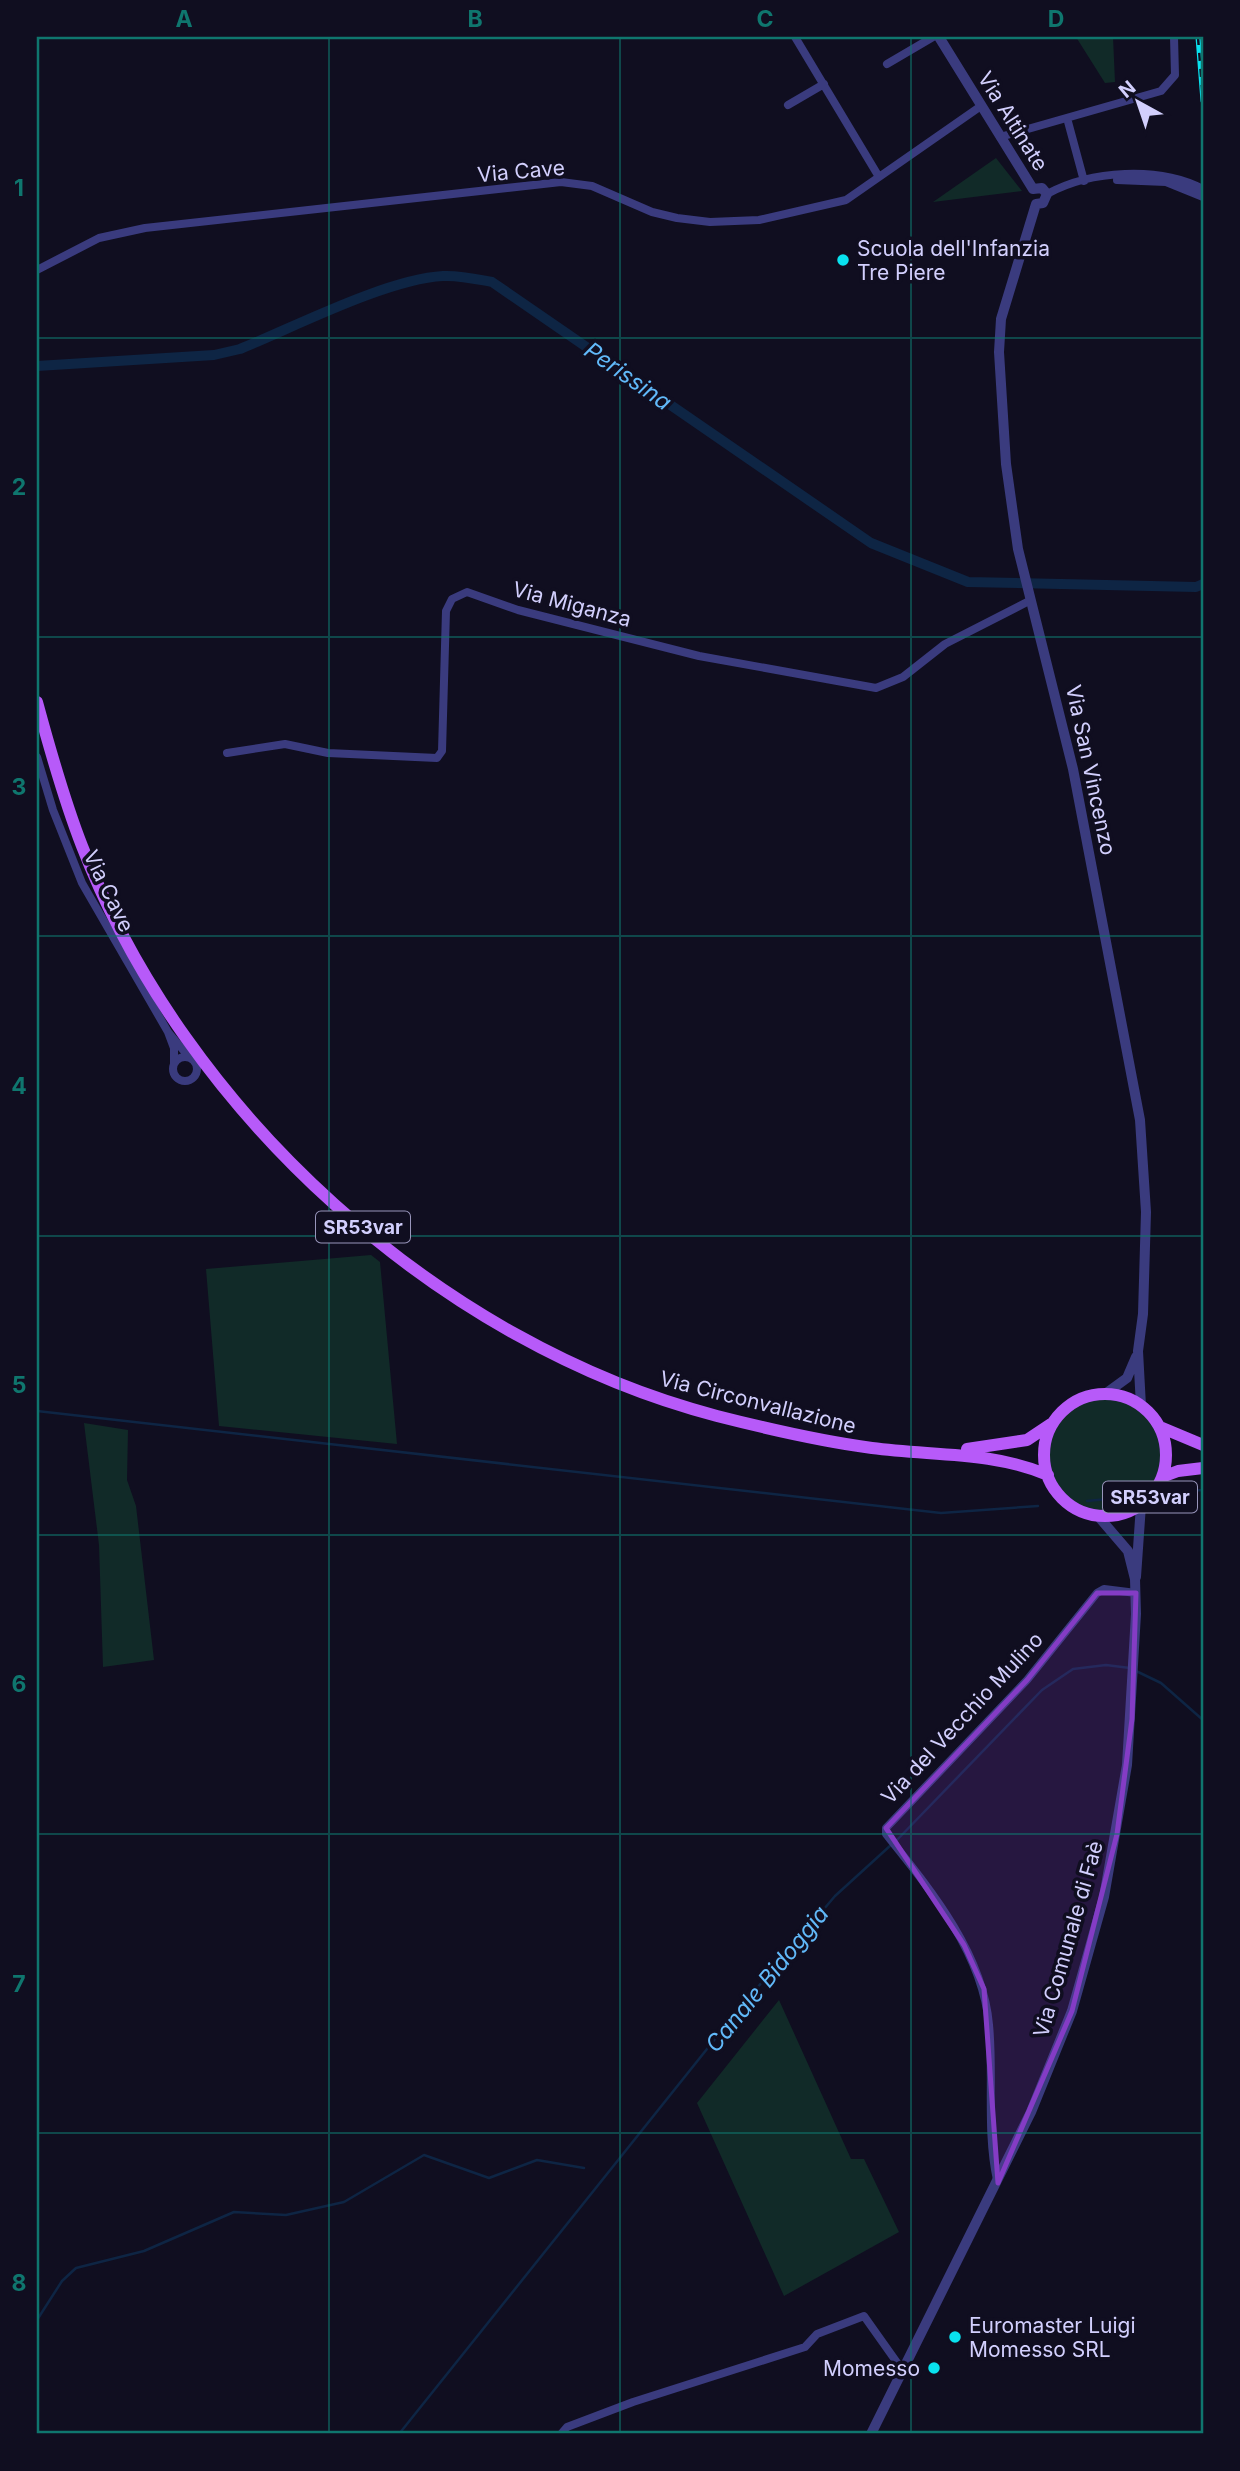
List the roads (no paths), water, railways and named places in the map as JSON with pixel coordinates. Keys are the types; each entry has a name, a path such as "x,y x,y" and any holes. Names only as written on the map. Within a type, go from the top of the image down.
{"main road":[{"name":"Via Circonvallazione","path":"37,702 82,848 138,961 171,1015 255,1126 342,1211 445,1291 567,1359 638,1391 715,1415 826,1441 875,1449 939,1452 1000,1459 1048,1475"},
{"path":"1105,1394 1141,1406 1160,1427 1203,1446"},
{"name":"SR53var","path":"1054,1422 1077,1401 1105,1394"},
{"name":"Via Circonvallazione","path":"939,1452 1027,1440 1054,1422"},
{"path":"1048,1475 1045,1452 1054,1422"},
{"name":"SR53var","path":"1048,1475 1054,1489 1070,1505 1098,1516 1120,1515 1141,1506 1154,1493 1162,1478 1167,1452 1160,1427"},
{"name":"SR53var","path":"1162,1478 1178,1471 1203,1468"}],"street":[{"path":"795,37 879,177"},
{"path":"887,64 933,37"},
{"name":"Via Altinate","path":"939,37 1033,189"},
{"path":"1000,137 1167,87 1175,75 1174,37"},
{"path":"788,105 824,85"},
{"name":"Via Cave","path":"37,270 99,238 145,228 548,184 582,184 663,215 727,222 759,220 846,200 981,106"},
{"path":"1067,118 1084,181"},
{"path":"1047,194 1084,181 1153,173 1181,178 1203,189"},
{"path":"1096,180 1154,180 1182,186 1203,197"},
{"path":"1042,188 1047,194 1045,201 1036,204 1030,197 1033,189 1042,188"},
{"name":"Via San Vincenzo","path":"1036,204 1004,304 999,343 1009,491 1025,578 1080,803 1139,1110 1146,1212 1143,1314 1138,1351 1141,1406"},
{"name":"Via Miganza","path":"227,752 285,744 328,752 437,758 442,751 446,611 452,599 461,593 477,594 518,610 699,656 876,688 902,677 945,643 1030,596"},
{"name":"Via Cave","path":"37,757 53,810 82,883 168,1032"},
{"path":"168,1032 195,1062 197,1070 194,1077 188,1081 174,1075 168,1032"},
{"path":"174,1063 189,1057"},
{"name":"Via San Vincenzo","path":"1105,1394 1127,1378 1138,1351"},
{"name":"Via Comunale di Faè","path":"1135,1579 1139,1567 1141,1506"},
{"name":"Via Comunale di Faè","path":"871,2434 998,2183 1059,2046 1104,1897 1127,1765 1134,1680 1136,1593 1128,1551 1098,1516"},
{"name":"Via del Vecchio Mulino","path":"998,2183 994,2160 989,2026 984,1989 964,1945 886,1834 889,1822 1027,1680 1097,1592 1104,1589 1136,1593"},
{"path":"561,2434 567,2427 633,2402 804,2347 817,2334 864,2316 903,2371"}],"waterway":[{"name":"Perissina","path":"37,366 214,355 240,349 341,305 420,279 443,276 492,282 871,543 968,582 1196,587 1203,584"},
{"path":"37,1411 941,1513 1038,1506"},
{"path":"1189,1491 1203,1490"},
{"path":"1087,1501 1128,1497"},
{"name":"Canale Bidoggia","path":"896,1841 1042,1690 1073,1669 1106,1665 1130,1668"},
{"name":"Canale Bidoggia","path":"1136,1671 1161,1683 1203,1720"},
{"name":"Canale Bidoggia","path":"399,2434 735,2014 835,1896 891,1845"},
{"path":"37,2320 62,2281 76,2268 144,2251 234,2212 286,2215 344,2202 424,2155 489,2178 537,2160 584,2168"}],"railway":[{"path":"1198,37 1203,101"}],"place":[{"name":"Scuola dell'Infanzia Tre Piere","path":"843,260"},
{"name":"Euromaster Luigi Momesso SRL","path":"955,2337"},
{"name":"Momesso","path":"934,2368"}]}
